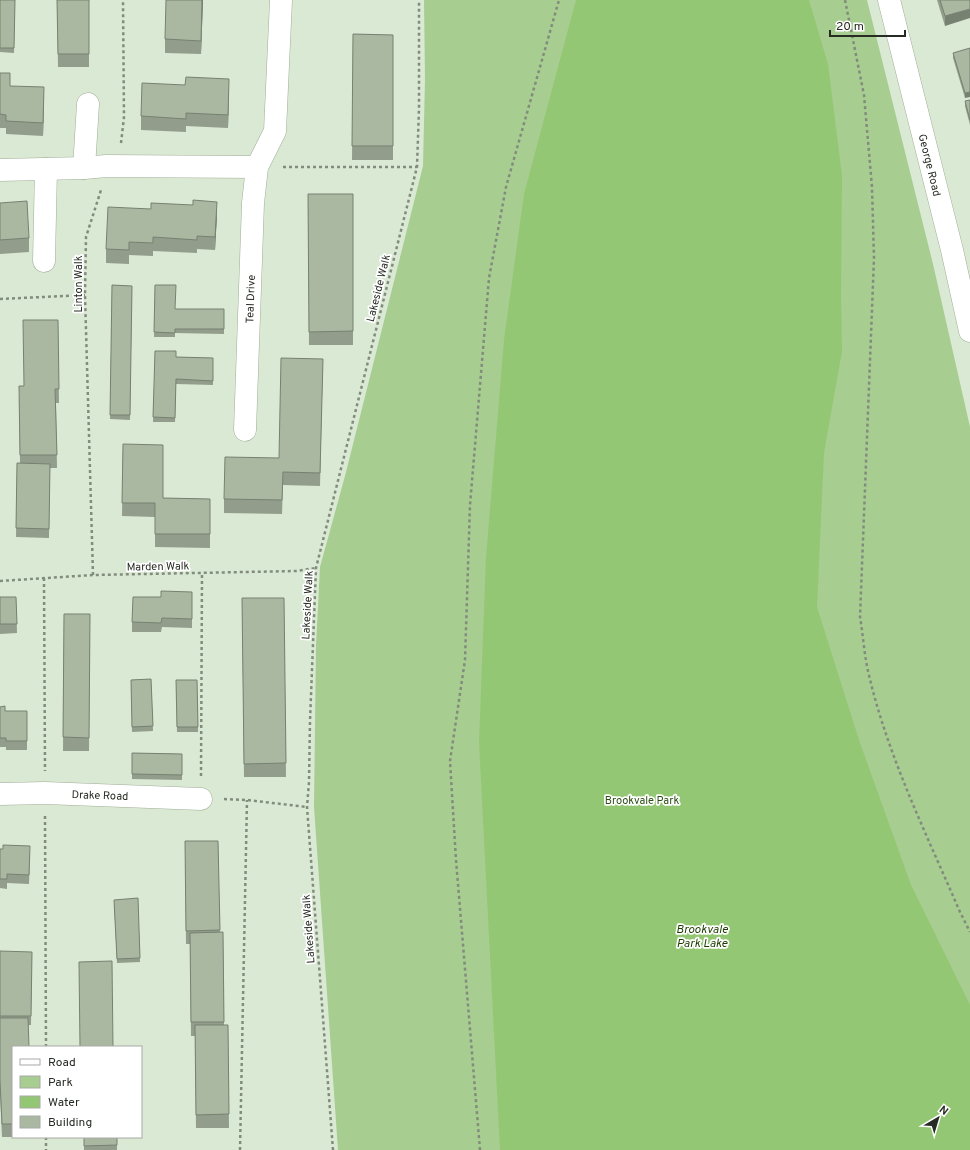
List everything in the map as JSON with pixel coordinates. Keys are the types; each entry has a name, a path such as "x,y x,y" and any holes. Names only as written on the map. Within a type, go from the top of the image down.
{"street":[{"name":"Teal Drive","path":"245,430 253,203 257,167 275,131 281,0"},
{"name":"George Road","path":"889,0 952,250 970,331"},
{"path":"84,168 88,104"},
{"path":"0,170 106,166 257,167"},
{"path":"44,261 46,169"},
{"name":"Drake Road","path":"0,794 46,793 201,799"}],"path":[{"name":"Linton Walk","path":"93,575 85,295 86,237 102,187 106,166 121,142 124,117 123,0"},
{"name":"Lakeside Walk","path":"333,1150 307,807 316,568 417,167 419,0"},
{"path":"480,1150 456,860 450,761 466,660 470,505 489,278 506,187 560,0"},
{"path":"845,0 864,94 872,187 874,250 860,617 868,670 884,728 901,774 970,932"},
{"path":"257,167 417,167"},
{"path":"0,299 85,295"},
{"name":"Marden Walk","path":"0,581 93,575 296,571 316,568"},
{"path":"202,573 201,799 247,800 307,807"},
{"path":"240,1150 247,800"},
{"path":"46,1138 46,1150"}],"green space":[{"name":"Brookvale Park Lake","path":"424,0 867,0 933,264 970,427 970,1150 338,1150 314,807 316,645 320,567 345,476 423,166 425,79"}],"water":[{"name":"Brookvale Park Lake","path":"576,0 809,0 828,64 842,176 842,351 824,453 817,607 859,740 911,885 970,1005 970,1150 500,1150 479,742 486,558 504,340 524,194"}],"building":[{"path":"0,0 15,0 14,48 0,48"},
{"path":"57,0 89,0 89,54 58,54"},
{"path":"166,0 202,0 201,41 165,39"},
{"path":"940,0 970,0 970,9 945,16"},
{"path":"353,34 393,35 393,146 352,146"},
{"path":"970,48 970,92 965,93 953,53"},
{"path":"0,73 10,73 10,86 44,87 43,123 6,121 6,115 0,114"},
{"path":"186,77 229,79 228,115 186,113 186,119 141,116 142,83 185,85"},
{"path":"970,100 970,120 965,101"},
{"path":"308,194 353,194 353,331 309,332"},
{"path":"193,200 217,202 215,237 197,236 197,240 153,237 153,243 129,242 129,250 106,249 108,207 151,209 151,203 193,205"},
{"path":"27,201 29,238 0,240 0,203"},
{"path":"112,285 132,286 130,415 110,415"},
{"path":"155,285 176,285 175,309 224,309 224,329 175,329 175,333 154,332"},
{"path":"23,320 58,320 59,389 55,389 57,455 20,455 19,386 24,386"},
{"path":"155,351 176,351 176,357 213,358 213,381 176,379 175,418 153,417"},
{"path":"281,358 323,359 320,473 283,472 282,500 224,499 225,457 279,458"},
{"path":"123,444 163,445 163,498 210,499 210,534 155,534 155,503 122,503"},
{"path":"17,463 50,464 49,529 16,528"},
{"path":"161,591 192,592 192,619 162,618 161,623 132,622 133,597 161,597"},
{"path":"0,597 16,597 17,624 0,624"},
{"path":"242,598 284,598 286,763 244,764"},
{"path":"64,614 90,614 89,738 63,737"},
{"path":"151,679 153,726 132,727 131,680"},
{"path":"176,680 197,680 198,727 177,727"},
{"path":"5,706 5,711 27,711 27,741 6,741 6,738 0,738 0,707"},
{"path":"132,753 182,754 182,775 132,774"},
{"path":"185,841 218,841 220,930 186,931"},
{"path":"3,845 30,846 29,875 7,874 7,879 0,879 0,849 3,849"},
{"path":"138,898 140,958 117,959 114,900"},
{"path":"223,932 224,1022 191,1022 190,933"},
{"path":"0,951 32,952 31,1016 0,1016"},
{"path":"112,961 113,1046 80,1046 79,962"},
{"path":"0,1018 28,1018 29,1046 12,1046 12,1124 2,1124"},
{"path":"195,1025 228,1025 229,1114 196,1115"},
{"path":"84,1138 117,1138 117,1145 84,1146"}],"park label":[{"name":"Brookvale Park","path":"642,800"}]}
